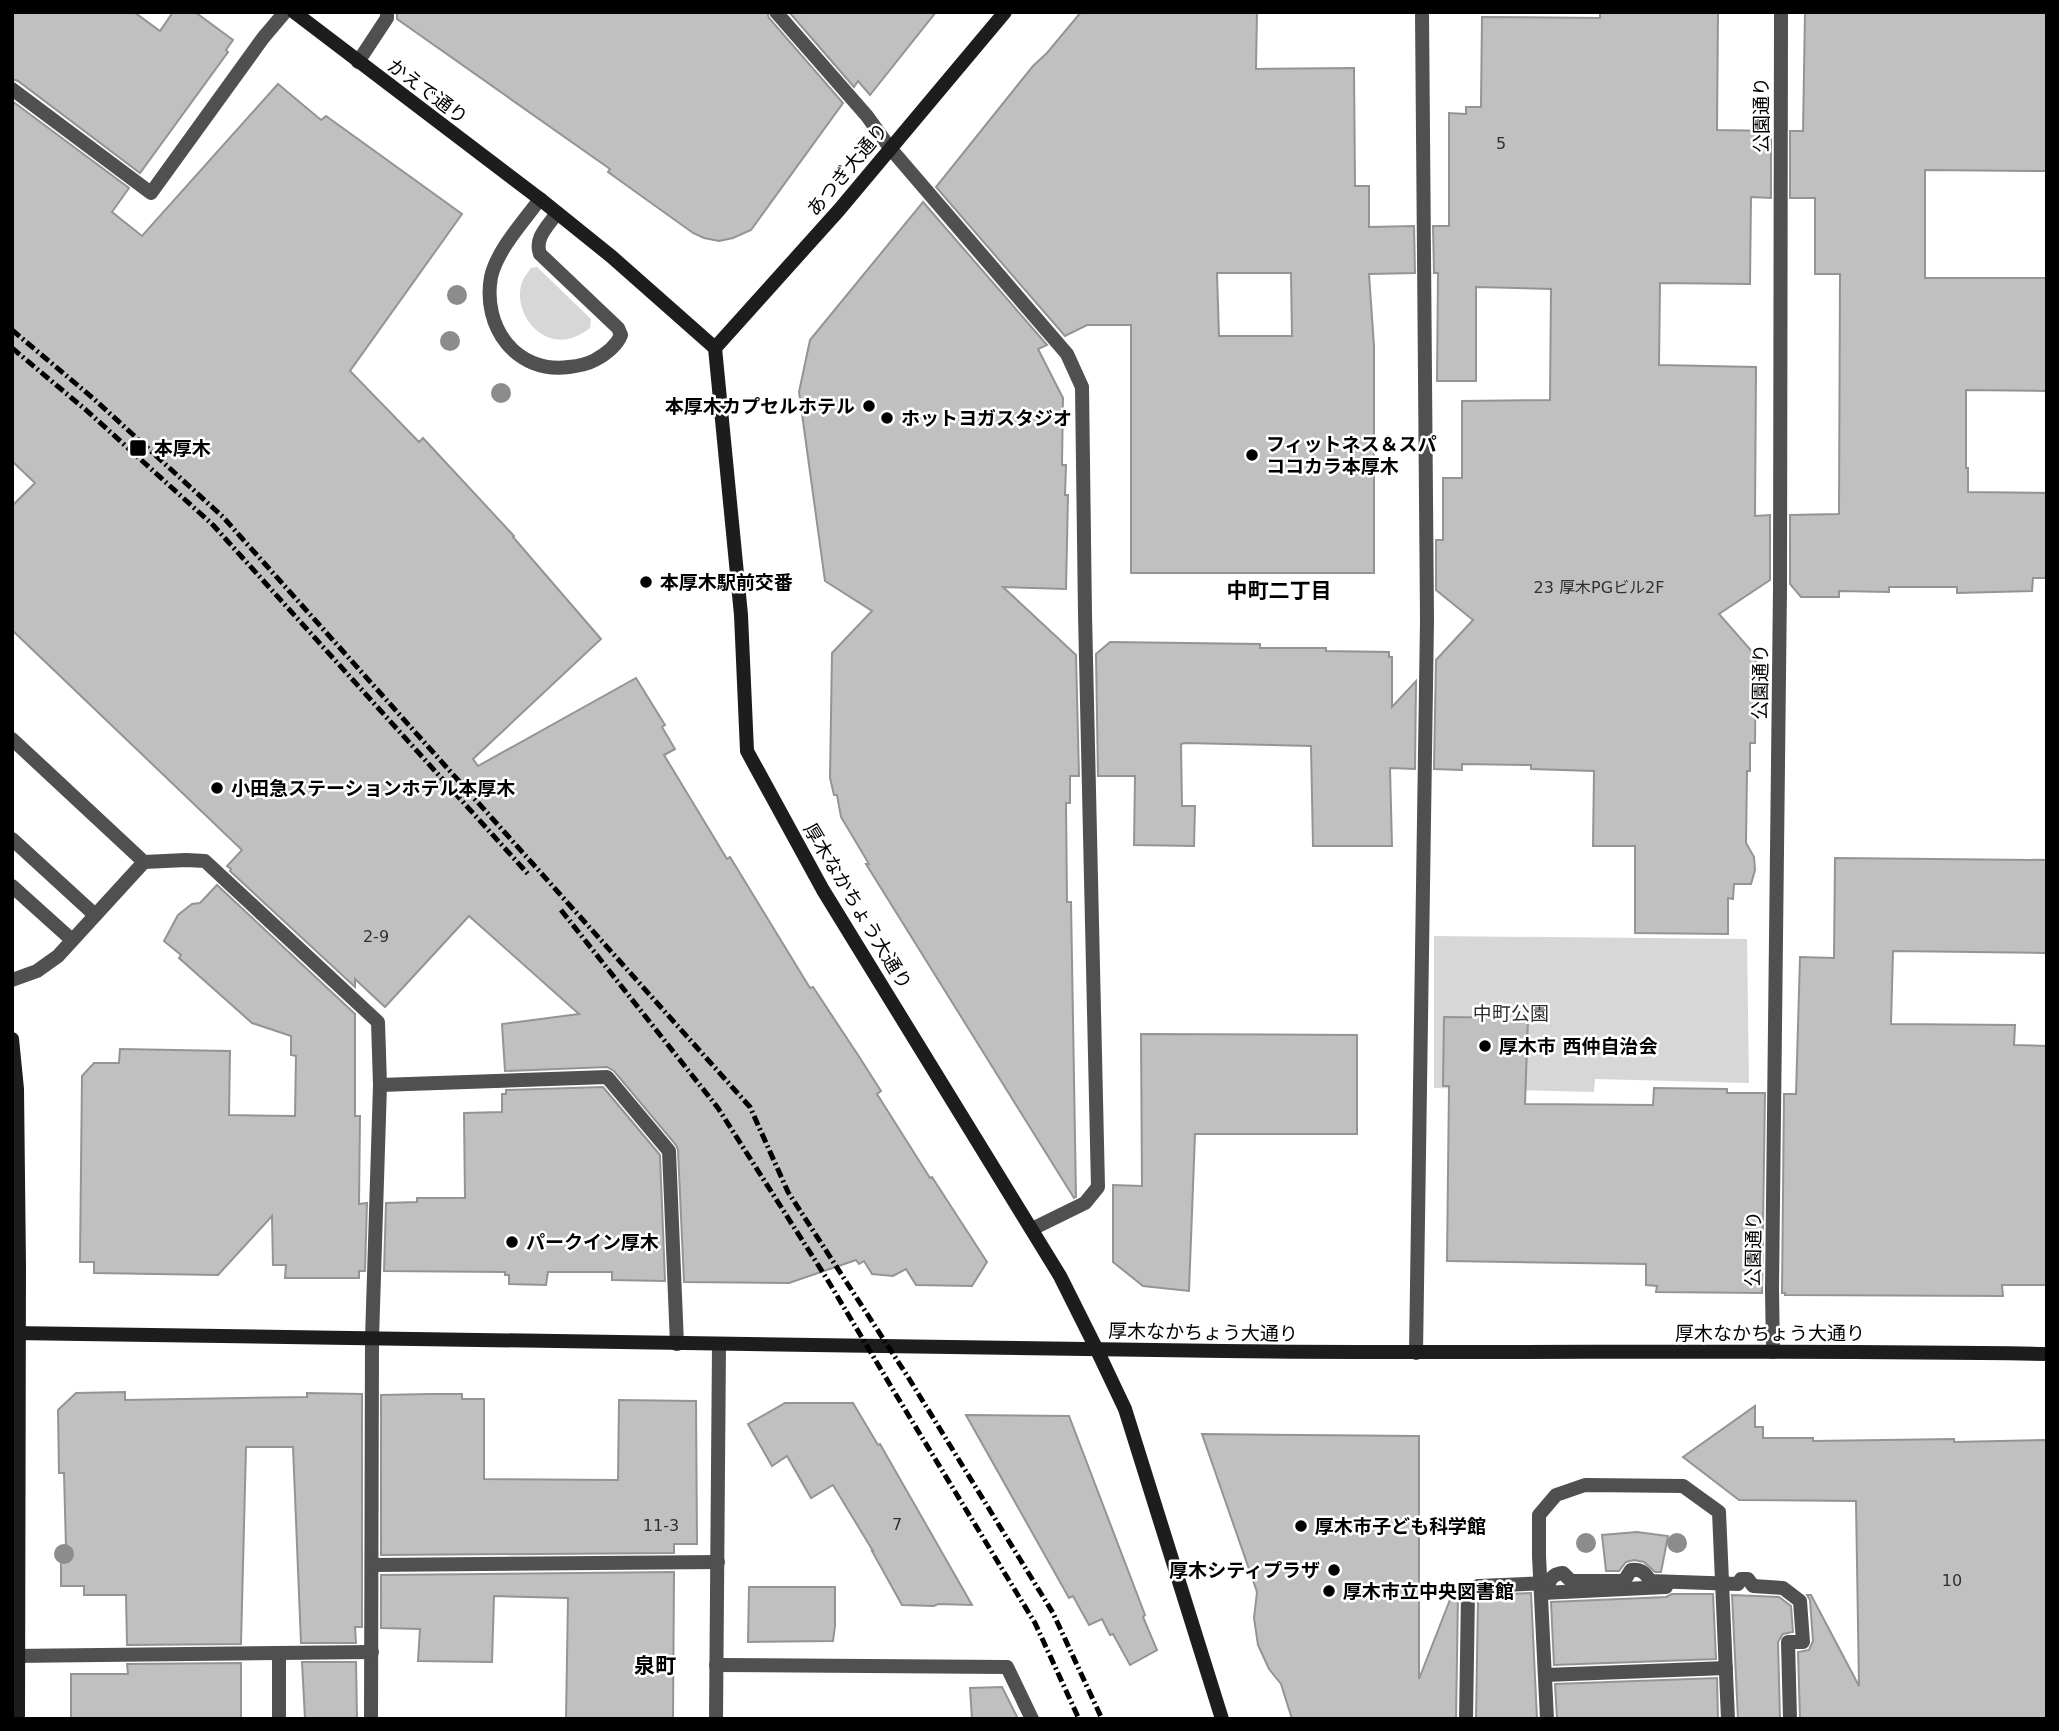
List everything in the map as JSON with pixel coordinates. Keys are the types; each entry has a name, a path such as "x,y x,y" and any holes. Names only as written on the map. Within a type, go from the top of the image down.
{"street":[{"path":"12,89 151,192 263,38 285,12"},
{"name":"かえで通り","path":"294,12 540,199 612,257 715,348"},
{"path":"358,62 387,18 387,12"},
{"path":"776,12 1067,354 1082,387 1098,1187 1085,1203 1032,1229"},
{"name":"あつぎ大通り","path":"715,348 839,210 1005,12"},
{"path":"1416,1353 1427,621 1422,12"},
{"name":"公園通り","path":"1773,1352 1780,587 1781,12"},
{"path":"540,199 497,258 491,277 490,302 496,328 513,351 534,365 559,368 586,365 606,354 621,335 618,328 540,254 537,245 539,238 557,213"},
{"name":"厚木なかちょう大通り","path":"715,348 741,615 747,751 823,890 1060,1276 1097,1350 2047,1354"},
{"path":"12,739 144,862"},
{"path":"12,839 95,915"},
{"path":"12,980 37,971 58,956 144,862 205,861 378,1022 380,1085 372,1339 371,1719"},
{"path":"12,886 72,940"},
{"path":"12,1039 15,1089 15,1656 18,1719"},
{"path":"380,1085 607,1077 669,1151 677,1344"},
{"path":"15,1333 1097,1350 1125,1409 1222,1719"},
{"path":"716,1719 719,1344"},
{"path":"1547,1719 1539,1515 1556,1495 1584,1485 1684,1486 1719,1513 1728,1719"},
{"path":"372,1565 718,1562"},
{"path":"1466,1719 1468,1593 1478,1586 1542,1588 1556,1574 1563,1573 1570,1581 1624,1581 1631,1570 1640,1569 1650,1581 1738,1584 1741,1579 1748,1579 1753,1586 1783,1588 1800,1601 1803,1642 1788,1642 1790,1719"},
{"path":"15,1656 372,1652"},
{"path":"279,1653 279,1719"},
{"path":"716,1665 1007,1667 1032,1719"},
{"path":"1545,1675 1726,1668"}],"green space":[{"path":"537,267 591,319 590,328 573,338 559,340 545,336 531,325 522,309 520,291 527,273 531,268"},
{"name":"中町公園","path":"1434,936 1747,939 1749,1083 1595,1079 1594,1092 1434,1088"}],"building":[{"path":"12,12 134,12 160,31 173,12 195,12 233,40 226,50 228,52 140,173 12,79"},
{"path":"397,12 767,12 769,18 843,103 751,230 719,241 704,238 693,233 608,172 610,169 397,19"},
{"path":"789,12 936,12 870,95 858,81 854,87"},
{"path":"1081,12 1257,12 1256,69 1354,68 1355,186 1369,186 1369,227 1414,226 1415,273 1369,274 1374,346 1374,573 1131,573 1131,325 1087,325 1065,336 936,187 1033,66","holes":["1217,273 1291,273 1292,336 1219,336"]},
{"path":"1600,12 1718,12 1717,130 1771,131 1771,198 1751,197 1750,284 1660,283 1659,365 1756,367 1755,516 1770,515 1770,580 1719,614 1756,656 1755,743 1750,743 1750,771 1747,771 1746,843 1754,857 1755,870 1751,884 1734,884 1733,899 1728,898 1728,934 1635,933 1635,846 1593,846 1594,771 1531,769 1531,765 1462,764 1462,770 1434,769 1436,660 1473,620 1436,590 1436,540 1443,540 1443,478 1462,478 1462,401 1550,400 1551,289 1476,287 1476,381 1437,381 1438,273 1434,273 1433,226 1449,226 1449,113 1466,114 1466,107 1481,107 1482,17 1600,18"},
{"path":"1805,12 2047,12 2047,171 1925,170 1925,278 2047,278 2047,391 1966,390 1968,492 2047,493 2047,578 2033,578 2032,591 1957,593 1957,587 1889,587 1889,592 1839,591 1839,597 1801,597 1790,584 1790,515 1839,514 1840,274 1815,274 1815,198 1790,198 1790,131 1803,131"},
{"path":"278,84 321,120 326,116 462,214 350,371 419,442 423,438 514,536 601,639 473,759 478,766 636,678 665,725 662,727 675,749 664,755 810,988 813,987 881,1091 877,1094 930,1178 932,1177 987,1262 972,1286 916,1285 906,1269 893,1276 872,1274 864,1261 859,1264 856,1260 789,1283 684,1282 678,1150 614,1071 607,1067 505,1071 502,1024 579,1014 469,916 385,1007 355,979 355,987 230,871 227,866 242,850 12,630 12,506 35,483 12,461 12,101 129,188 112,212 142,236"},
{"path":"923,202 1047,345 1038,349 1063,398 1062,465 1066,465 1065,495 1068,495 1066,589 1003,587 1076,655 1079,776 1070,776 1070,803 1066,803 1067,902 1071,902 1074,1198 866,864 869,864 841,817 837,795 834,795 830,778 832,653 872,611 825,581 799,392 810,340"},
{"path":"1110,642 1260,644 1260,648 1389,652 1389,657 1392,657 1392,707 1416,681 1415,769 1390,768 1392,846 1313,846 1311,746 1185,743 1181,744 1182,806 1195,806 1194,846 1134,845 1135,776 1098,776 1096,654"},
{"path":"1835,858 2047,860 2047,953 1893,951 1891,1024 2015,1025 2014,1045 2047,1046 2047,1285 2002,1285 2003,1296 1782,1293 1784,1094 1796,1094 1800,957 1834,958"},
{"path":"217,885 355,1014 355,1116 360,1116 359,1204 367,1203 365,1271 359,1271 359,1278 285,1278 286,1265 273,1265 272,1216 218,1275 94,1273 94,1262 80,1262 82,1076 94,1063 119,1063 120,1049 230,1051 229,1115 295,1116 296,1056 291,1055 291,1036 252,1023 179,958 181,955 164,941 178,915 192,904 200,903"},
{"path":"1444,1017 1528,1018 1525,1104 1653,1105 1654,1088 1727,1089 1727,1093 1765,1093 1762,1293 1656,1292 1657,1286 1646,1285 1646,1264 1447,1261 1449,1086 1443,1086"},
{"path":"1141,1034 1357,1035 1357,1134 1195,1134 1189,1291 1143,1286 1113,1262 1113,1185 1142,1186"},
{"path":"603,1087 660,1155 665,1281 612,1280 612,1272 548,1272 546,1285 509,1284 509,1275 505,1275 505,1272 384,1271 386,1203 417,1202 417,1198 465,1198 464,1113 502,1112 502,1094 506,1094 506,1090"},
{"path":"125,1392 125,1400 307,1397 307,1393 362,1394 362,1627 355,1627 356,1643 301,1643 293,1447 246,1447 241,1644 127,1645 126,1595 84,1595 84,1586 61,1586 61,1548 66,1548 64,1473 59,1473 58,1410 76,1393"},
{"path":"462,1394 462,1399 484,1399 484,1479 618,1480 619,1400 696,1401 697,1544 674,1544 674,1553 381,1555 381,1395"},
{"path":"785,1403 853,1403 878,1445 880,1444 972,1605 902,1605 833,1485 811,1498 787,1456 772,1466 748,1424"},
{"path":"1755,1406 1755,1427 1763,1427 1763,1438 1813,1438 1813,1441 1954,1439 1954,1442 2047,1440 2047,1719 1800,1719 1798,1652 1809,1650 1813,1641 1810,1600 1807,1595 1811,1595 1859,1686 1856,1501 1739,1500 1683,1457"},
{"path":"966,1415 1069,1416 1157,1650 1130,1665 1102,1619 1089,1625 1073,1596 1069,1598"},
{"name":"厚木シティプラザ","path":"1202,1434 1419,1436 1419,1679 1453,1592 1458,1592 1456,1719 1292,1719 1281,1684 1269,1669 1258,1645 1254,1618 1257,1592"},
{"path":"1637,1532 1668,1536 1661,1572 1655,1572 1644,1562 1634,1560 1626,1562 1619,1571 1606,1571 1602,1535"},
{"path":"674,1572 673,1719 566,1719 568,1598 494,1596 492,1662 418,1661 420,1629 381,1628 381,1575"},
{"path":"749,1587 835,1587 833,1641 748,1642"},
{"path":"1531,1593 1537,1719 1476,1719 1478,1598 1481,1595"},
{"path":"1672,1594 1713,1594 1716,1659 1554,1665 1551,1602 1666,1597"},
{"path":"1732,1595 1779,1597 1791,1606 1793,1632 1783,1634 1778,1642 1780,1719 1738,1719"},
{"path":"302,1662 356,1662 357,1719 305,1719"},
{"path":"241,1663 241,1719 71,1719 71,1674 128,1674 127,1664"},
{"path":"1717,1678 1718,1719 1557,1719 1555,1684"},
{"path":"1002,1687 1018,1719 972,1719 970,1688"}],"railway":[{"path":"12,330 94,399 223,517 750,1107 788,1192 908,1377 1053,1613 1102,1719"},
{"path":"12,348 86,410 213,525 528,874"},
{"path":"561,910 718,1108 827,1279 1035,1623 1079,1719"}],"place":[{"name":"本厚木カプセルホテル","path":"869,406"},
{"name":"ホットヨガスタジオ","path":"887,418"},
{"name":"本厚木","path":"138,448"},
{"name":"フィットネス＆スパ ココカラ本厚木","path":"1252,455"},
{"name":"本厚木駅前交番","path":"646,582"},
{"name":"小田急ステーションホテル本厚木","path":"217,788"},
{"name":"厚木市 西仲自治会","path":"1485,1046"},
{"name":"パークイン厚木","path":"512,1242"},
{"name":"厚木市子ども科学館","path":"1301,1526"},
{"name":"厚木シティプラザ","path":"1334,1570"},
{"name":"厚木市立中央図書館","path":"1329,1591"}],"district":[{"name":"中町二丁目","path":"1279,591"},
{"name":"泉町","path":"655,1666"}]}
